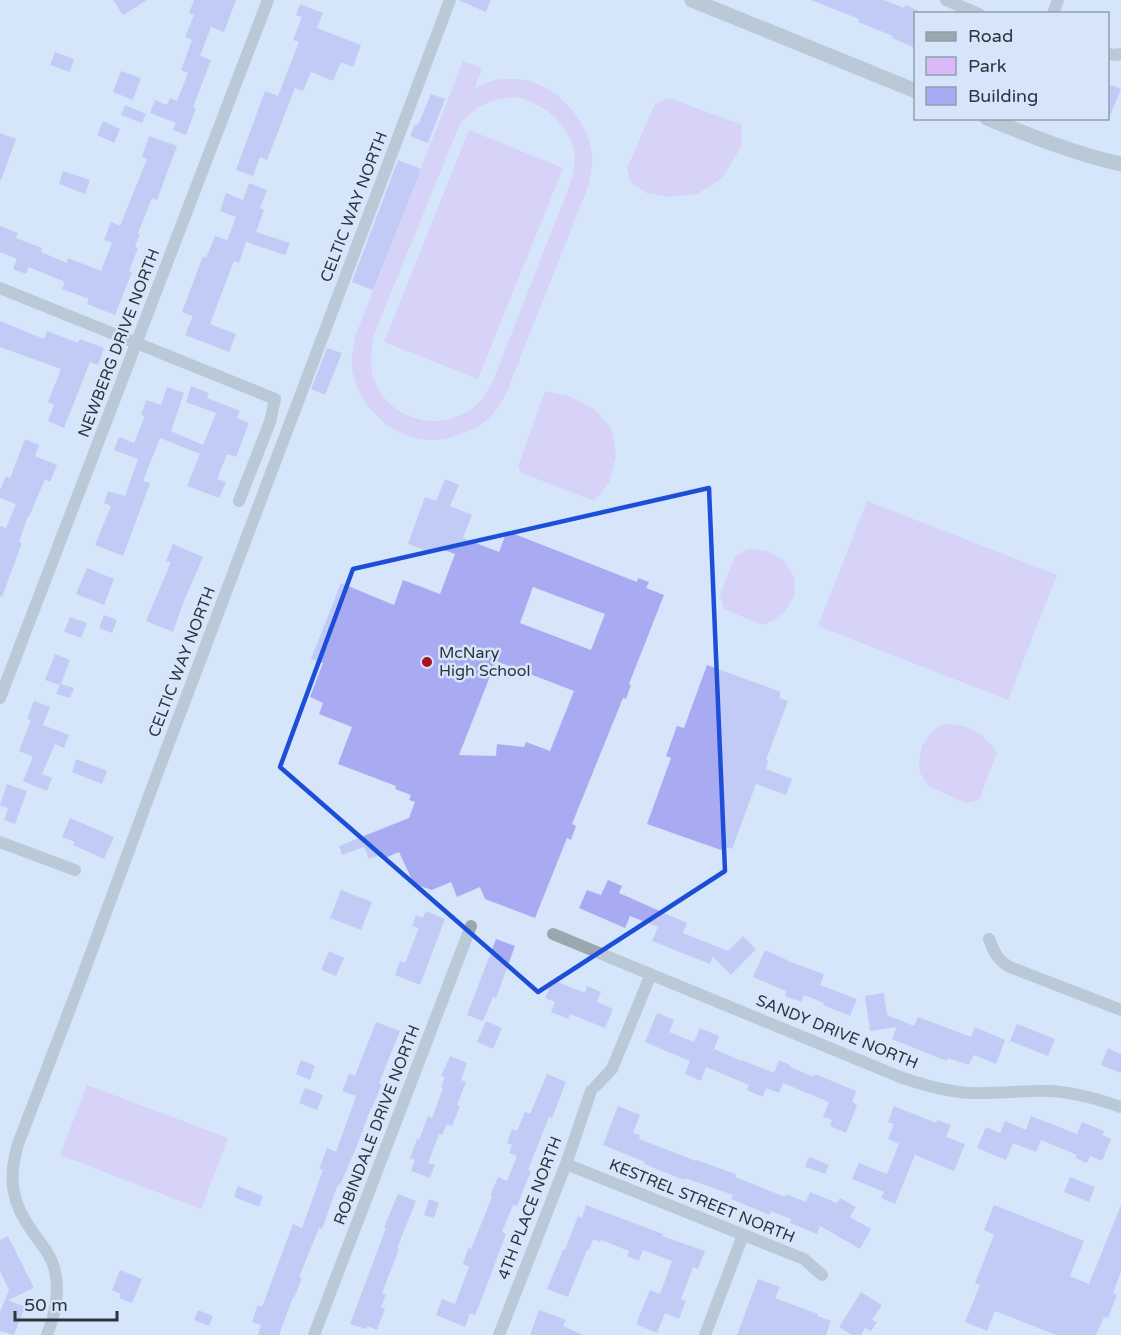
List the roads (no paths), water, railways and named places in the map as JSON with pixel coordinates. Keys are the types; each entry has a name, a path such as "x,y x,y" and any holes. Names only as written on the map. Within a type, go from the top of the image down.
{"street":[{"name":"NEWBERG DRIVE NORTH","path":"0,698 268,0"},
{"name":"CELTIC WAY NORTH","path":"47,1335 56,1302 55,1272 50,1257 22,1216 15,1200 12,1185 14,1157 450,0"},
{"path":"692,0 914,91"},
{"path":"946,0 972,12"},
{"path":"992,120 1071,151 1121,164"},
{"path":"0,288 275,399 270,422 239,501"},
{"path":"0,842 75,870"},
{"name":"ROBINDALE DRIVE NORTH","path":"314,1335 471,926"},
{"name":"SANDY DRIVE NORTH","path":"553,934 926,1086 973,1093 1049,1091 1070,1093 1121,1107"},
{"path":"989,939 1002,963 1010,968 1121,1010"},
{"name":"4TH PLACE NORTH","path":"499,1335 594,1089 612,1069 651,974"},
{"name":"KESTREL STREET NORTH","path":"566,1164 804,1259 822,1275"},
{"path":"705,1335 743,1235"}],"place":[{"name":"McNary High School","path":"427,662"}]}
